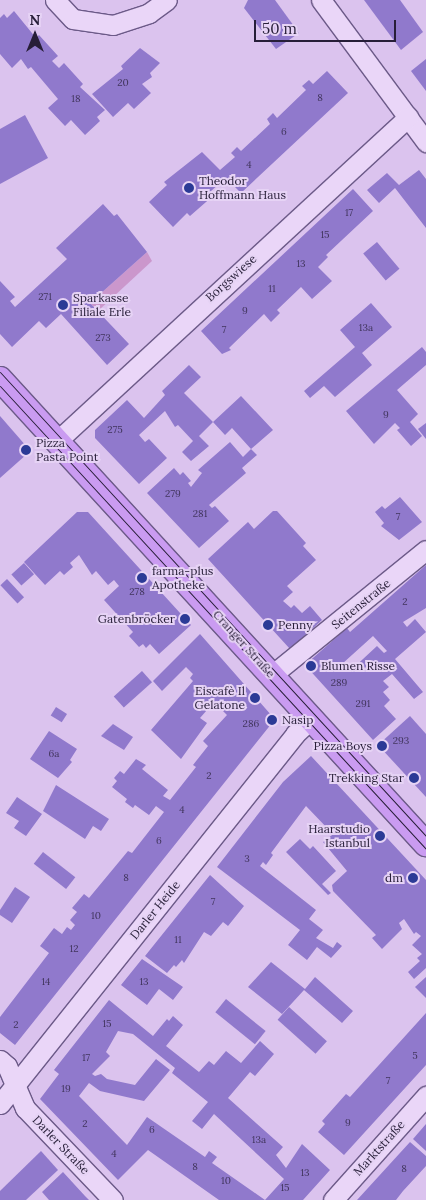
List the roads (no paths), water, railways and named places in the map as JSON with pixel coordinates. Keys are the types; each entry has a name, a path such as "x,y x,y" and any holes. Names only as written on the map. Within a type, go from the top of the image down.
{"main road":[{"name":"Cranger Straße","path":"0,379 426,844"}],"street":[{"path":"56,0 73,19 113,25 149,14 167,0"},
{"path":"321,0 426,142"},
{"name":"Borgswiese","path":"57,441 408,117"},
{"name":"Seitenstraße","path":"272,675 426,550"},
{"name":"Darler Heide","path":"0,1104 290,740 311,719"},
{"name":"Darler Straße","path":"0,1060 7,1066 14,1087 25,1108 114,1200"},
{"name":"Marktstraße","path":"333,1200 426,1096"}],"tram line":[{"path":"0,372 426,836"},
{"path":"0,386 426,849"}],"place":[{"name":"Theodor Hoffmann Haus","path":"189,188"},
{"name":"Sparkasse Filiale Erle","path":"63,305"},
{"name":"Pizza Pasta Point","path":"26,450"},
{"name":"farma-plus Apotheke","path":"142,578"},
{"name":"Gatenbröcker","path":"185,619"},
{"name":"Penny","path":"268,625"},
{"name":"Blumen Risse","path":"311,666"},
{"name":"Eiscafè Il Gelatone","path":"255,698"},
{"name":"Nasip","path":"272,720"},
{"name":"Pizza Boys","path":"382,746"},
{"name":"Trekking Star","path":"414,778"},
{"name":"Haarstudio Istanbul","path":"380,836"},
{"name":"dm","path":"413,878"}]}
